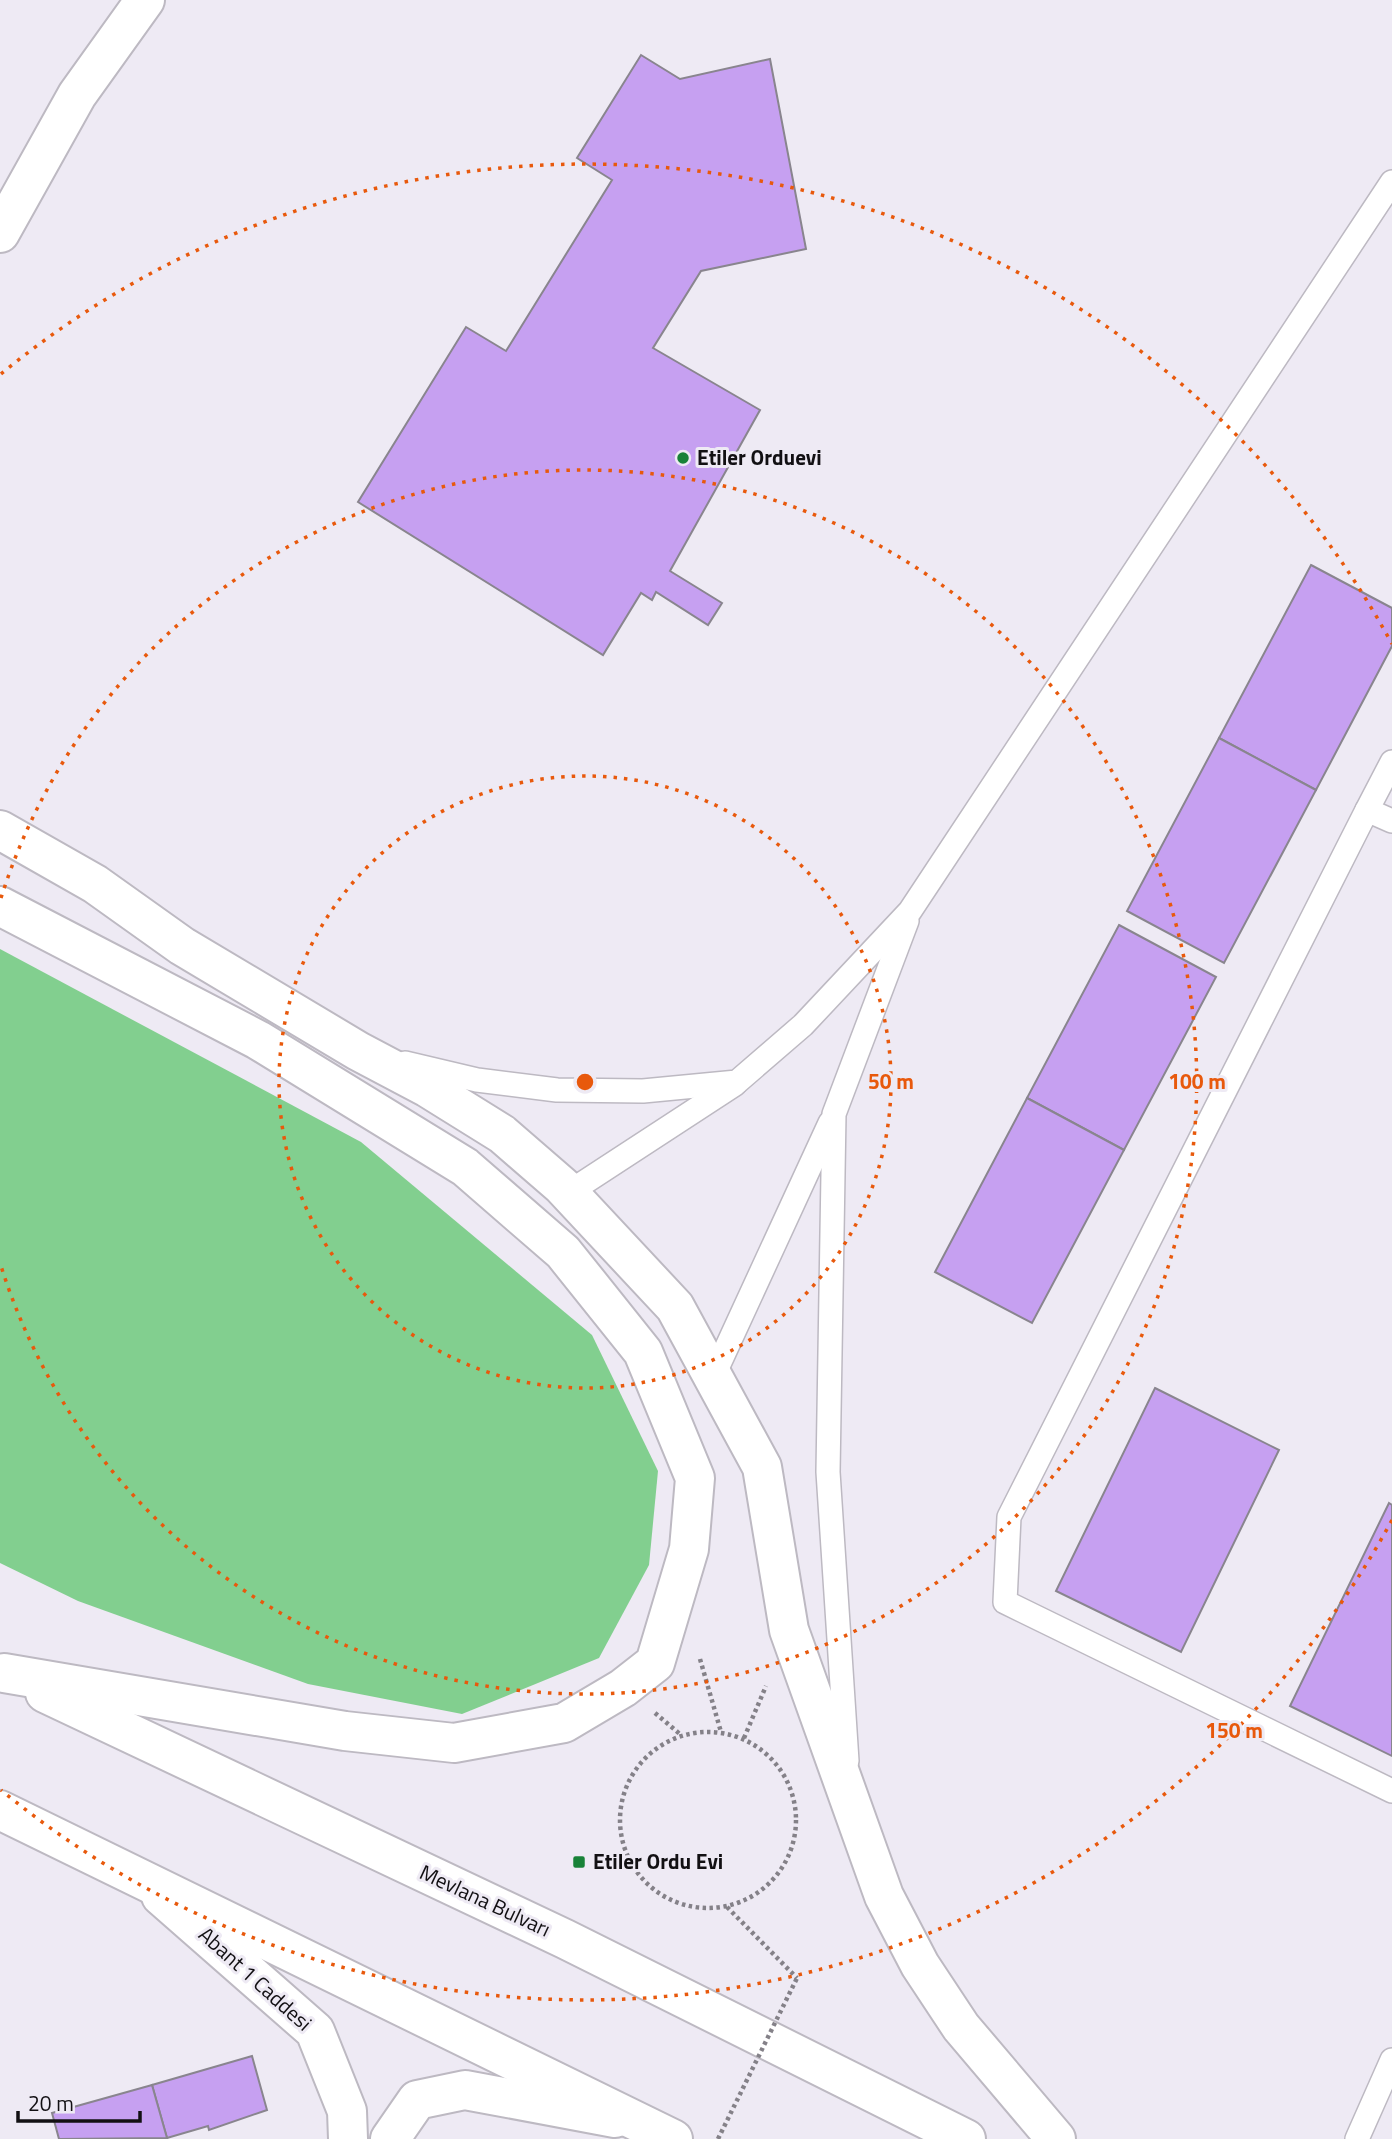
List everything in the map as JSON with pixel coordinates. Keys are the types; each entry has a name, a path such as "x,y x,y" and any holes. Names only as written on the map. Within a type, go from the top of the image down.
{"main road":[{"path":"0,233 77,96 145,0"},
{"path":"0,830 95,884 182,946 358,1051 428,1088 502,1134 568,1193 675,1307 762,1467 789,1630 884,1896 920,1965 961,2027 1056,2139"},
{"path":"0,906 258,1040 465,1167 563,1252 643,1352 695,1478 689,1549 654,1663 623,1688 564,1723 454,1743 345,1731 2,1672"},
{"name":"Mevlana Bulvarı","path":"2,1672 565,1939 966,2139"},
{"path":"0,1810 658,2132"},
{"name":"Abant 1 Caddesi","path":"141,1879 315,2031 346,2111 348,2139"},
{"path":"390,2139 416,2100 465,2090 658,2132"}],"lane":[{"path":"568,1193 737,1082 803,1025 910,911 1392,181"},
{"path":"1392,762 1009,1517 1005,1602 1392,1791"},
{"path":"1367,810 1392,821"},
{"path":"713,1377 834,1114 872,1020 910,911"},
{"path":"358,1051 477,1080 557,1090 643,1091 737,1082"},
{"path":"834,1114 828,1472 850,1800"},
{"path":"1357,2139 1392,2060"}],"path":[{"path":"718,2139 797,1978 727,1907 697,1908 668,1900 644,1882 627,1857 620,1828 621,1808 634,1770 654,1749 681,1735 721,1732 744,1738 765,1751 782,1770 793,1793 797,1822 792,1851 787,1860 777,1877 754,1896 727,1907"}],"green space":[{"path":"0,949 361,1142 592,1335 658,1471 649,1565 599,1658 462,1714 308,1684 78,1601 0,1563"}],"building":[{"path":"641,55 680,79 770,59 806,249 701,271 653,348 760,410 670,571 722,603 708,625 656,592 652,600 641,593 603,655 358,502 466,327 506,351 612,180 577,158"},
{"path":"1311,565 1392,608 1392,646 1316,790 1219,738"},
{"path":"1219,738 1316,790 1224,963 1127,911"},
{"path":"1119,925 1216,977 1124,1150 1027,1098"},
{"path":"1027,1098 1124,1150 1032,1323 935,1272"},
{"path":"1155,1388 1279,1450 1181,1652 1056,1591"},
{"path":"1389,1503 1392,1505 1392,1756 1290,1706"},
{"path":"252,2056 267,2110 209,2130 208,2126 167,2138 152,2085"},
{"path":"152,2085 167,2138 59,2139 52,2113"}],"place":[{"name":"Etiler Orduevi","path":"683,458"},
{"name":"Etiler Ordu Evi","path":"579,1862"}]}
